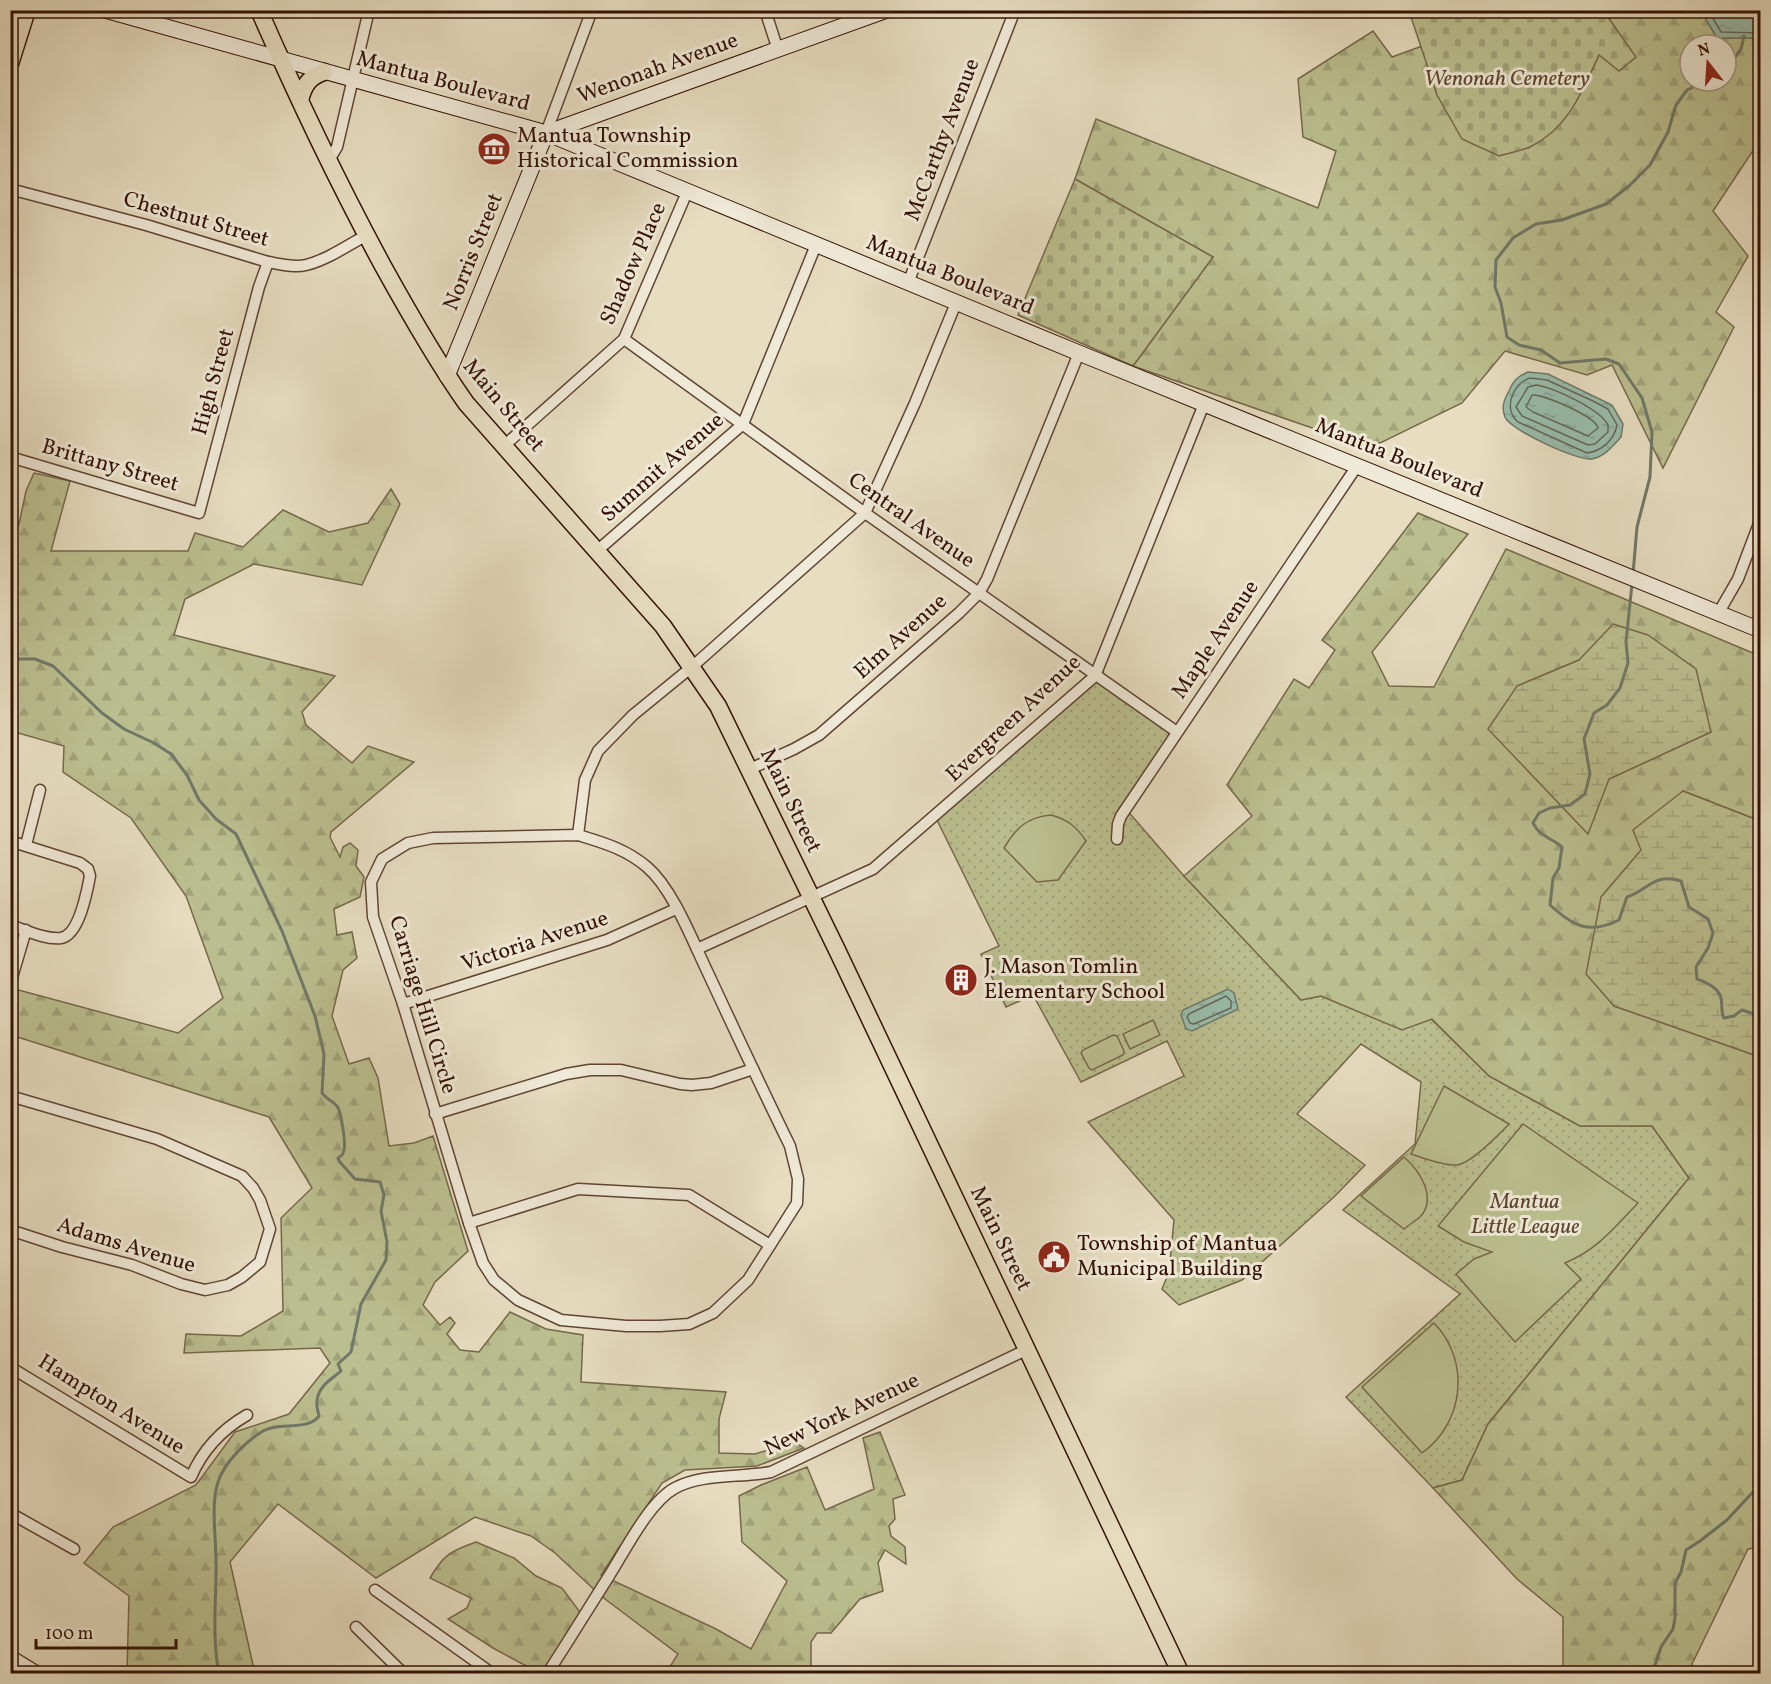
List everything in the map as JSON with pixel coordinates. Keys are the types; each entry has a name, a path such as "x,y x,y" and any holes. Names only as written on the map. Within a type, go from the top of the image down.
{"main road":[{"path":"10,64 27,10"},
{"name":"Mantua Boulevard","path":"105,10 546,133 908,283 954,309 1079,353 1761,630"},
{"name":"Main Street","path":"259,10 328,162 428,346 447,376 466,403 663,626 693,666 718,706 1028,1349 1181,1674"},
{"name":"Wenonah Avenue","path":"546,133 887,10"},
{"path":"300,100 307,82 324,72"},
{"name":"Norris Street","path":"447,376 546,133"}],"street":[{"path":"328,162 337,147 369,10"},
{"name":"Norris Street","path":"546,133 592,10"},
{"path":"765,10 778,50"},
{"name":"McCarthy Avenue","path":"908,283 1015,10"},
{"name":"Chestnut Street","path":"10,189 146,225 268,262 305,265 367,236"},
{"name":"Shadow Place","path":"505,445 624,339 687,192"},
{"name":"Summit Avenue","path":"598,550 743,424 816,245"},
{"name":"High Street","path":"199,513 268,262"},
{"path":"578,835 585,780 598,751 633,716 693,666 865,513 915,404 954,309"},
{"name":"Central Avenue","path":"624,339 865,513 1177,732"},
{"name":"Elm Avenue","path":"750,769 819,735 950,621 979,592 987,579 1079,353"},
{"name":"Evergreen Avenue","path":"696,950 873,869 1095,676 1204,404"},
{"name":"Brittany Street","path":"10,457 199,513"},
{"name":"Maple Avenue","path":"1117,839 1121,816 1357,466"},
{"path":"1719,612 1738,579 1761,521"},
{"path":"26,845 40,790"},
{"name":"Carriage Hill Circle","path":"578,835 611,844 628,852 649,868 661,882 676,909 790,1146 798,1179 797,1203 748,1280 713,1313 689,1324 626,1326 561,1320 518,1300 494,1280 483,1263 435,1114 403,1004 373,917 371,882 382,859 408,843 433,838 578,835"},
{"path":"10,841 80,863 88,869 90,876 77,924 70,935 61,938 51,937 10,925"},
{"name":"Victoria Avenue","path":"403,1004 597,943 630,931 676,909"},
{"path":"11,981 26,930"},
{"path":"435,1114 566,1074 590,1070 621,1070 692,1085 711,1083 753,1069"},
{"name":"Adams Avenue","path":"10,1096 157,1139 242,1176 260,1200 270,1229 260,1262 228,1285 206,1290 182,1284 132,1265 62,1247 10,1230"},
{"path":"469,1223 578,1189 689,1195 770,1245"},
{"name":"New York Avenue","path":"547,1674 633,1537 658,1502 674,1489 700,1480 752,1476 771,1472 1028,1349"},
{"name":"Hampton Avenue","path":"10,1366 191,1478 196,1465 208,1447 227,1426 247,1415"},
{"path":"10,1513 74,1549"},
{"path":"375,1590 493,1674"},
{"path":"356,1626 404,1674"},
{"path":"10,1655 41,1674"}],"green space":[{"name":"Wenonah Cemetery","path":"1409,11 1605,11 1636,57 1619,71 1599,55 1573,107 1555,130 1530,147 1499,156 1462,139 1437,95"},
{"path":"1605,11 1701,11 1714,33 1678,33 1678,93 1738,93 1738,38 1760,38 1760,154 1752,152 1713,211 1748,256 1716,312 1734,327 1663,468 1612,365 1587,375 1505,351 1462,403 1370,448 1133,366 1213,257 1075,179 1096,119 1318,208 1336,151 1303,137 1298,79 1373,31 1392,57 1422,46 1437,95 1528,148 1564,119 1579,97 1599,55 1635,57"},
{"path":"1075,179 1213,257 1133,366 1018,315"},
{"path":"34,473 70,481 51,551 188,551 195,533 243,547 283,510 329,532 368,523 391,489 400,504 362,585 254,564 185,599 174,635 335,676 302,712 306,725 352,763 368,746 414,762 331,832 330,837 340,857 343,847 350,843 358,850 356,866 364,877 360,897 334,909 337,935 352,932 357,958 343,970 332,1016 349,1064 369,1058 378,1078 389,1146 414,1143 433,1136 468,1251 435,1282 423,1305 440,1325 450,1317 455,1323 447,1334 460,1350 479,1352 510,1312 546,1329 583,1335 581,1382 726,1392 719,1419 719,1453 755,1454 795,1442 804,1448 757,1466 685,1470 662,1483 601,1575 716,1629 751,1649 787,1581 742,1542 739,1496 807,1467 825,1510 874,1489 863,1438 880,1432 905,1495 893,1499 895,1519 889,1526 891,1536 905,1547 906,1564 885,1550 878,1563 883,1591 860,1599 831,1633 817,1633 811,1642 811,1673 666,1673 678,1654 601,1596 555,1553 531,1536 475,1517 376,1578 278,1504 230,1562 253,1665 265,1673 127,1673 129,1596 84,1563 113,1527 196,1485 235,1432 289,1414 330,1363 320,1348 184,1353 186,1334 241,1336 283,1311 281,1218 312,1188 269,1117 11,1035 11,988 178,1033 223,998 186,896 131,818 63,772 64,746 11,731 10,522 19,524 26,491"},
{"path":"1418,513 1468,534 1372,652 1389,686 1434,687 1506,549 1760,656 1760,821 1683,791 1642,850 1601,897 1614,1006 1760,1057 1760,1547 1748,1549 1692,1664 1694,1673 1563,1673 1563,1617 1517,1579 1433,1488 1462,1480 1488,1424 1689,1178 1652,1126 1580,1126 1489,1076 1432,1019 1402,1030 1321,996 1301,1000 1184,876 1252,816 1227,785 1294,679 1309,688 1335,650 1322,640","holes":["1579,660 1711,732 1609,779 1517,686"]},
{"path":"1613,624 1648,635 1696,669 1711,732 1609,779 1588,834 1488,729 1517,686 1579,660"},
{"name":"Mantua Little League","path":"1093,671 1173,731 1125,808 1184,876 1301,1000 1321,996 1402,1029 1431,1019 1489,1076 1580,1126 1652,1126 1689,1178 1488,1424 1462,1480 1433,1488 1346,1397 1460,1294 1343,1210 1415,1144 1421,1082 1361,1044 1297,1114 1365,1165 1335,1196 1242,1280 1179,1305 1162,1289 1169,1272 1174,1220 1088,1122 1184,1076 1167,1041 1081,1082 1033,995 1006,1007 981,954 999,946 935,816"},
{"path":"1683,791 1760,821 1760,1057 1614,1006 1586,974 1601,897 1641,850 1633,830"},
{"path":"1051,815 1071,824 1086,841 1058,880 1037,882 1004,848 1023,825 1035,818"},
{"path":"1153,1020 1160,1035 1130,1049 1123,1034"},
{"path":"1113,1035 1117,1036 1124,1051 1123,1055 1092,1070 1081,1053"},
{"path":"1444,1086 1509,1124 1477,1154 1457,1165 1440,1163 1411,1154"},
{"name":"Mantua Little League","path":"1523,1124 1638,1203 1596,1245 1565,1263 1581,1279 1515,1342 1456,1274 1474,1259 1492,1252 1464,1242 1438,1226"},
{"path":"1404,1157 1420,1177 1427,1193 1427,1201 1420,1217 1404,1229 1361,1196"},
{"path":"1434,1323 1446,1338 1454,1355 1458,1373 1458,1391 1447,1425 1422,1453 1362,1387"},
{"path":"476,1542 514,1558 536,1576 562,1588 585,1619 554,1667 565,1673 539,1673 493,1648 448,1619 467,1608 471,1598 430,1578 449,1554"}],"water":[{"path":"1701,11 1760,11 1760,38 1738,38 1738,33 1714,33"},
{"path":"1528,372 1548,374 1612,405 1623,424 1621,437 1604,454 1592,459 1584,458 1531,437 1510,423 1503,410 1506,397 1514,382"},
{"path":"1228,989 1234,993 1238,1009 1192,1031 1186,1029 1181,1015 1183,1010"}],"waterway":[{"path":"1738,53 1744,36"},
{"path":"1633,574 1637,527 1650,477 1652,432 1642,398 1619,364 1606,359 1560,363 1541,350 1519,345 1507,337 1501,303 1495,287 1496,260 1513,238 1536,224 1562,220 1606,204 1629,186 1650,165 1668,132 1676,105 1685,93"},
{"path":"1632,584 1626,642 1628,663 1620,688 1607,705 1594,713 1584,739 1590,774 1585,794 1570,805 1550,808 1539,813 1533,823 1542,834 1562,847 1559,868 1553,878 1550,905 1574,923 1599,927 1619,920 1627,897 1658,880 1681,881 1689,907 1708,919 1713,933 1708,948 1696,967 1697,979 1717,991 1721,998 1724,1018 1734,1016 1742,1010 1760,1016"},
{"path":"10,659 35,659 53,666 102,713 124,729 171,754 187,775 199,800 216,819 236,834 282,931 315,1016 324,1054 322,1093 337,1106 343,1128 344,1147 343,1154 338,1158 339,1161 355,1179 380,1182 384,1195 381,1211 387,1242 386,1260 361,1304 351,1352 338,1364 341,1371 320,1391 317,1403 319,1416 307,1424 270,1428 256,1435 230,1460 218,1482 214,1513 215,1634 219,1674"},
{"path":"1652,1674 1661,1647 1673,1629 1675,1583 1681,1572 1686,1550 1727,1520 1752,1493 1760,1488"}],"place":[{"name":"Mantua Township Historical Commission","path":"494,149"},
{"name":"J. Mason Tomlin Elementary School","path":"961,980"},
{"name":"Township of Mantua Municipal Building","path":"1054,1257"}]}
